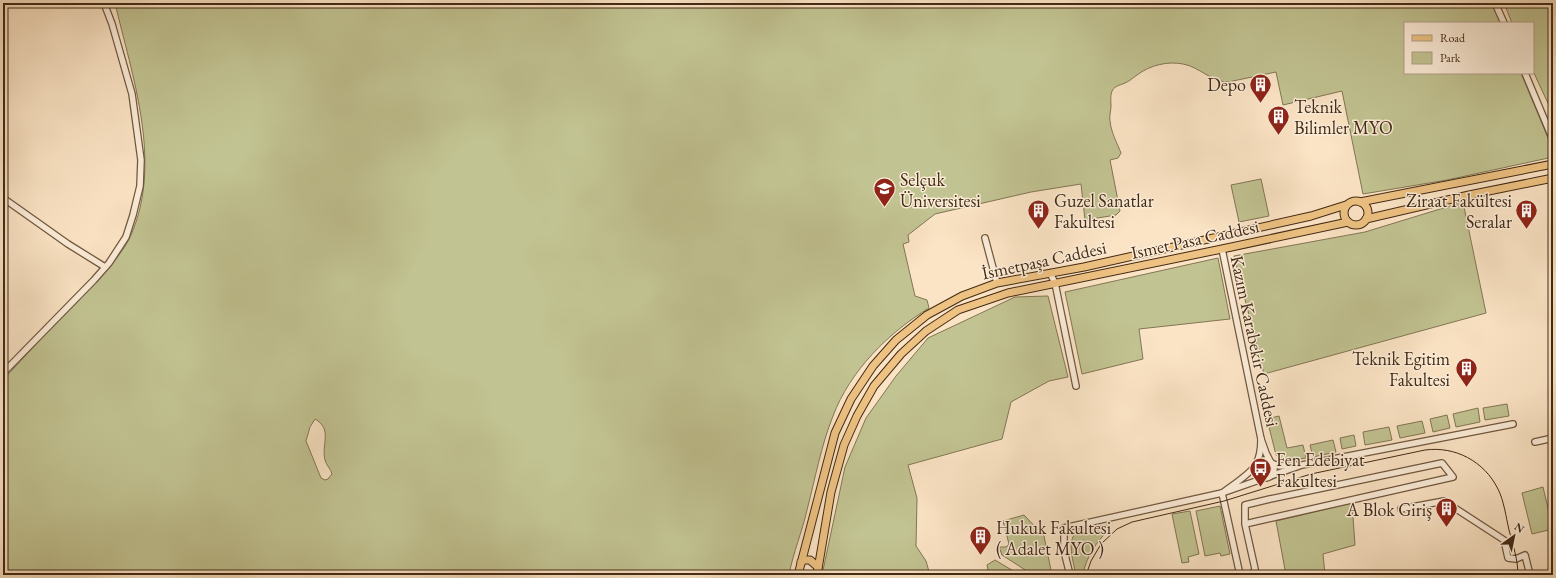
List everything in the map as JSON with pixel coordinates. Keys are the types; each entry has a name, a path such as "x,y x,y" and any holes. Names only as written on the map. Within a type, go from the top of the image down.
{"main road":[{"path":"1553,164 1360,202 1354,201 1346,205 1344,212 1348,222 1356,224 1363,222 1366,219 1468,195 1553,178"},
{"path":"1360,202 1366,207 1366,219"},
{"name":"İsmetpaşa Caddesi","path":"798,574 835,433 851,399 873,366 896,340 927,315 962,296 997,283 1084,267 1311,216 1346,205"},
{"name":"Ismet Pasa Caddesi","path":"817,571 831,492 844,445 857,416 874,386 900,354 926,331 958,310 1008,293 1348,222"},
{"path":"801,562 807,559 810,560 817,571"}],"street":[{"path":"3,373 105,267 126,237 133,215 140,186 141,160 132,94 112,24 104,3"},
{"path":"1495,3 1504,22"},
{"path":"1525,74 1553,140"},
{"path":"3,198 68,244 105,267"},
{"path":"985,238 997,283"},
{"name":"Kazım Karabekir Caddesi","path":"1222,249 1262,439 1271,463"},
{"path":"1050,273 1055,283 1076,386"},
{"path":"1222,493 1263,460 1279,466 1302,465 1513,424"},
{"path":"1535,442 1553,438"},
{"path":"1262,439 1255,470 1258,476 1261,478 1270,477 1274,471 1271,463"},
{"path":"1245,524 1331,506 1453,477 1442,462 1270,499 1245,506 1245,524 1255,569 1252,575"},
{"path":"1070,575 1064,551 1064,528 1222,493 1302,465"},
{"path":"1222,493 1240,575"},
{"path":"1401,509 1444,501 1504,540 1508,558 1516,559 1525,555 1530,575"}],"green space":[{"name":"Selçuk Üniversitesi","path":"115,3 1492,3 1501,22 1404,22 1404,74 1521,74 1553,150 1553,157 1447,180 1363,194 1342,91 1283,105 1276,72 1228,82 1216,80 1195,68 1177,63 1153,66 1142,72 1115,87 1111,95 1111,125 1114,137 1121,153 1118,158 1110,160 1120,211 1116,215 1085,220 1081,184 1031,192 935,214 908,235 909,242 903,244 915,296 927,300 929,308 899,329 872,354 849,384 840,399 818,463 805,518 789,575 3,575 3,380 113,263 131,235 140,207 144,178 144,149 136,89","holes":["315,419 324,428 325,460 332,474 325,480 321,478 306,441 310,427"]},
{"path":"1504,3 1553,3 1553,114 1534,73 1534,22 1512,22"},
{"path":"1261,179 1269,216 1239,222 1231,185"},
{"path":"1463,202 1486,313 1264,374 1234,256 1365,232"},
{"path":"1218,258 1230,319 1139,329 1143,359 1082,374 1065,292"},
{"path":"1048,296 1068,377 1049,381 1011,402 1002,439 908,465 917,498 916,546 926,561 930,575 822,575 845,467 866,418 896,376 928,338 1015,297"},
{"path":"1507,404 1509,416 1485,420 1483,408"},
{"path":"1478,408 1480,422 1456,427 1453,414"},
{"path":"1447,415 1450,428 1433,432 1430,419"},
{"path":"1279,416 1287,448 1303,445 1306,458 1288,461 1276,455 1267,419"},
{"path":"1422,421 1425,433 1400,438 1397,426"},
{"path":"1389,427 1392,440 1365,445 1363,432"},
{"path":"1354,435 1356,446 1342,449 1340,438"},
{"path":"1333,440 1336,452 1313,457 1310,445"},
{"path":"1543,487 1553,529 1532,534 1522,493"},
{"path":"1352,503 1355,545 1323,554 1325,575 1286,575 1276,521"},
{"path":"1220,506 1230,554 1221,556 1220,553 1205,556 1196,511"},
{"path":"1190,511 1199,554 1188,557 1189,562 1182,563 1172,514"},
{"path":"1024,515 1044,536 1052,575 1033,575 1002,555 999,547 1006,547 1009,544 1003,521"},
{"path":"1108,525 1109,529 1096,544 1089,556 1083,575 1076,575 1071,548 1073,536 1077,531 1083,528"},
{"path":"995,560 1020,575 989,575 987,565"}],"tram line":[{"path":"1086,575 1091,561 1101,544 1117,529 1132,522 1224,501 1311,474 1436,449 1458,453 1468,458 1477,463 1492,479 1498,489 1503,504 1516,558 1518,575"}],"place":[{"name":"Depo","path":"1261,104"},
{"name":"Teknik Bilimler MYO","path":"1279,136"},
{"name":"Selçuk Üniversitesi","path":"885,208"},
{"name":"Guzel Sanatlar Fakultesi","path":"1039,230"},
{"name":"Ziraat Fakültesi Seralar","path":"1527,230"},
{"name":"Teknik Egitim Fakultesi","path":"1466,388"},
{"name":"Fen Edebiyat Fakultesi","path":"1261,488"},
{"name":"A Blok Giriş","path":"1447,528"},
{"name":"Hukuk Fakultesi ( Adalet MYO )","path":"981,556"}]}
